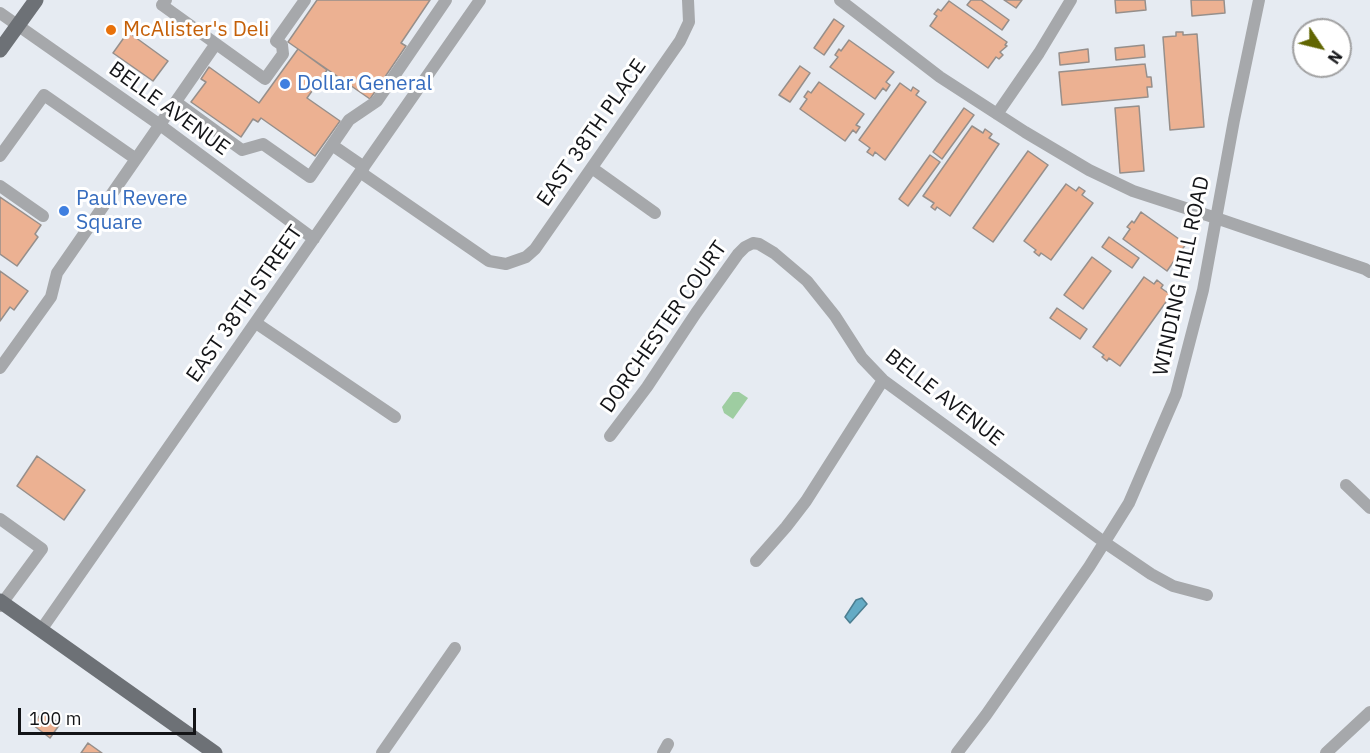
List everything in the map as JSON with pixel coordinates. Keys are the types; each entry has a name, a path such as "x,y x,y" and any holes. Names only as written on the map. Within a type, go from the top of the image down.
{"main road":[{"path":"0,50 36,0"},
{"path":"1,603 215,753"}],"street":[{"path":"166,0 162,5 265,79 282,54 282,45 276,41 304,0"},
{"path":"176,102 242,150 263,144 310,177 349,120 377,101 446,0"},
{"name":"EAST 38TH STREET","path":"41,630 480,0"},
{"name":"EAST 38TH PLACE","path":"362,170 479,255 506,264 526,257 535,249 686,32 690,11 688,0"},
{"path":"840,0 940,77 1089,170 1133,191 1370,272"},
{"path":"997,114 1039,54 1071,0"},
{"name":"WINDING HILL ROAD","path":"957,753 986,715 1104,542 1129,503 1155,447 1176,394 1203,290 1259,0"},
{"name":"BELLE AVENUE","path":"0,13 160,125 314,239"},
{"path":"0,368 51,297 57,273 215,45"},
{"path":"0,156 44,95 136,159"},
{"path":"332,145 362,170"},
{"path":"592,168 654,213"},
{"path":"0,186 43,216"},
{"name":"BELLE AVENUE","path":"753,243 774,252 807,281 835,316 862,358 883,380 1151,574 1173,586 1207,595"},
{"name":"DORCHESTER COURT","path":"610,436 647,387 738,254 753,243"},
{"path":"256,323 395,417"},
{"path":"756,561 786,528 806,501 883,380"},
{"path":"1346,485 1370,508"},
{"path":"0,519 42,549 1,603"},
{"path":"382,753 455,648"},
{"path":"1326,753 1370,712"}],"green space":[{"path":"733,392 739,392 748,398 733,419 724,413 722,407"}],"water":[{"path":"862,598 867,604 850,623 845,617 856,600"}],"building":[{"path":"317,0 430,0 401,43 406,46 370,99 288,42"},
{"path":"971,0 981,0 1009,20 1002,30 967,5"},
{"path":"1004,0 1022,0 1016,8"},
{"path":"1115,0 1145,0 1146,10 1116,13"},
{"path":"1191,0 1224,0 1225,13 1192,16"},
{"path":"949,1 1007,42 1005,45 1007,46 1000,52 1003,55 999,59 996,57 988,68 930,26 937,16 934,14 938,9 941,11"},
{"path":"834,19 844,26 824,55 814,48"},
{"path":"128,32 168,61 153,81 113,53"},
{"path":"1176,32 1183,32 1183,35 1197,34 1204,127 1170,130 1163,37 1176,36"},
{"path":"849,40 894,72 886,82 890,85 886,91 883,88 875,99 830,67 838,57 835,55 839,49 841,51"},
{"path":"1144,45 1145,57 1116,60 1115,48"},
{"path":"298,49 327,70 307,98 340,121 315,156 261,118 258,122 253,119 241,137 191,102 206,82 201,79 209,67 259,103"},
{"path":"1088,49 1089,62 1060,65 1059,53"},
{"path":"1145,64 1147,77 1151,77 1152,87 1147,87 1148,97 1062,105 1059,72"},
{"path":"800,66 810,73 790,102 779,95"},
{"path":"819,82 864,114 856,125 860,127 856,133 853,130 845,141 800,109 807,99 804,97 808,91 811,93"},
{"path":"900,83 911,91 913,87 919,91 916,95 926,102 885,160 875,152 873,156 867,152 870,148 859,140"},
{"path":"1139,106 1144,171 1120,173 1115,108"},
{"path":"964,108 974,115 942,159 933,152"},
{"path":"972,126 983,133 985,129 992,134 989,138 999,144 950,216 937,207 935,210 931,207 934,203 923,196"},
{"path":"1028,151 1048,165 993,242 973,228"},
{"path":"930,155 940,162 908,206 899,199"},
{"path":"1066,184 1076,191 1079,187 1085,191 1082,195 1093,203 1051,260 1041,253 1039,256 1034,252 1036,250 1024,241"},
{"path":"0,197 41,225 35,234 38,237 17,266 0,254"},
{"path":"1141,212 1186,244 1179,254 1182,256 1177,263 1174,261 1167,271 1123,239 1130,229 1127,227 1132,221 1134,223"},
{"path":"1109,237 1139,258 1132,268 1102,247"},
{"path":"1092,257 1111,271 1083,309 1064,295"},
{"path":"0,271 28,291 14,310 10,307 0,321"},
{"path":"1144,277 1154,284 1157,280 1163,285 1161,288 1171,295 1120,366 1109,358 1107,361 1102,357 1104,355 1093,347"},
{"path":"1057,308 1087,329 1080,339 1050,318"},
{"path":"37,456 85,490 64,520 17,486"},
{"path":"43,711 60,724 50,738 33,725"},
{"path":"88,743 102,753 81,753"}],"place":[{"name":"McAlister's Deli","path":"111,30"},
{"name":"Dollar General","path":"285,84"},
{"name":"Paul Revere Square","path":"64,211"}]}
